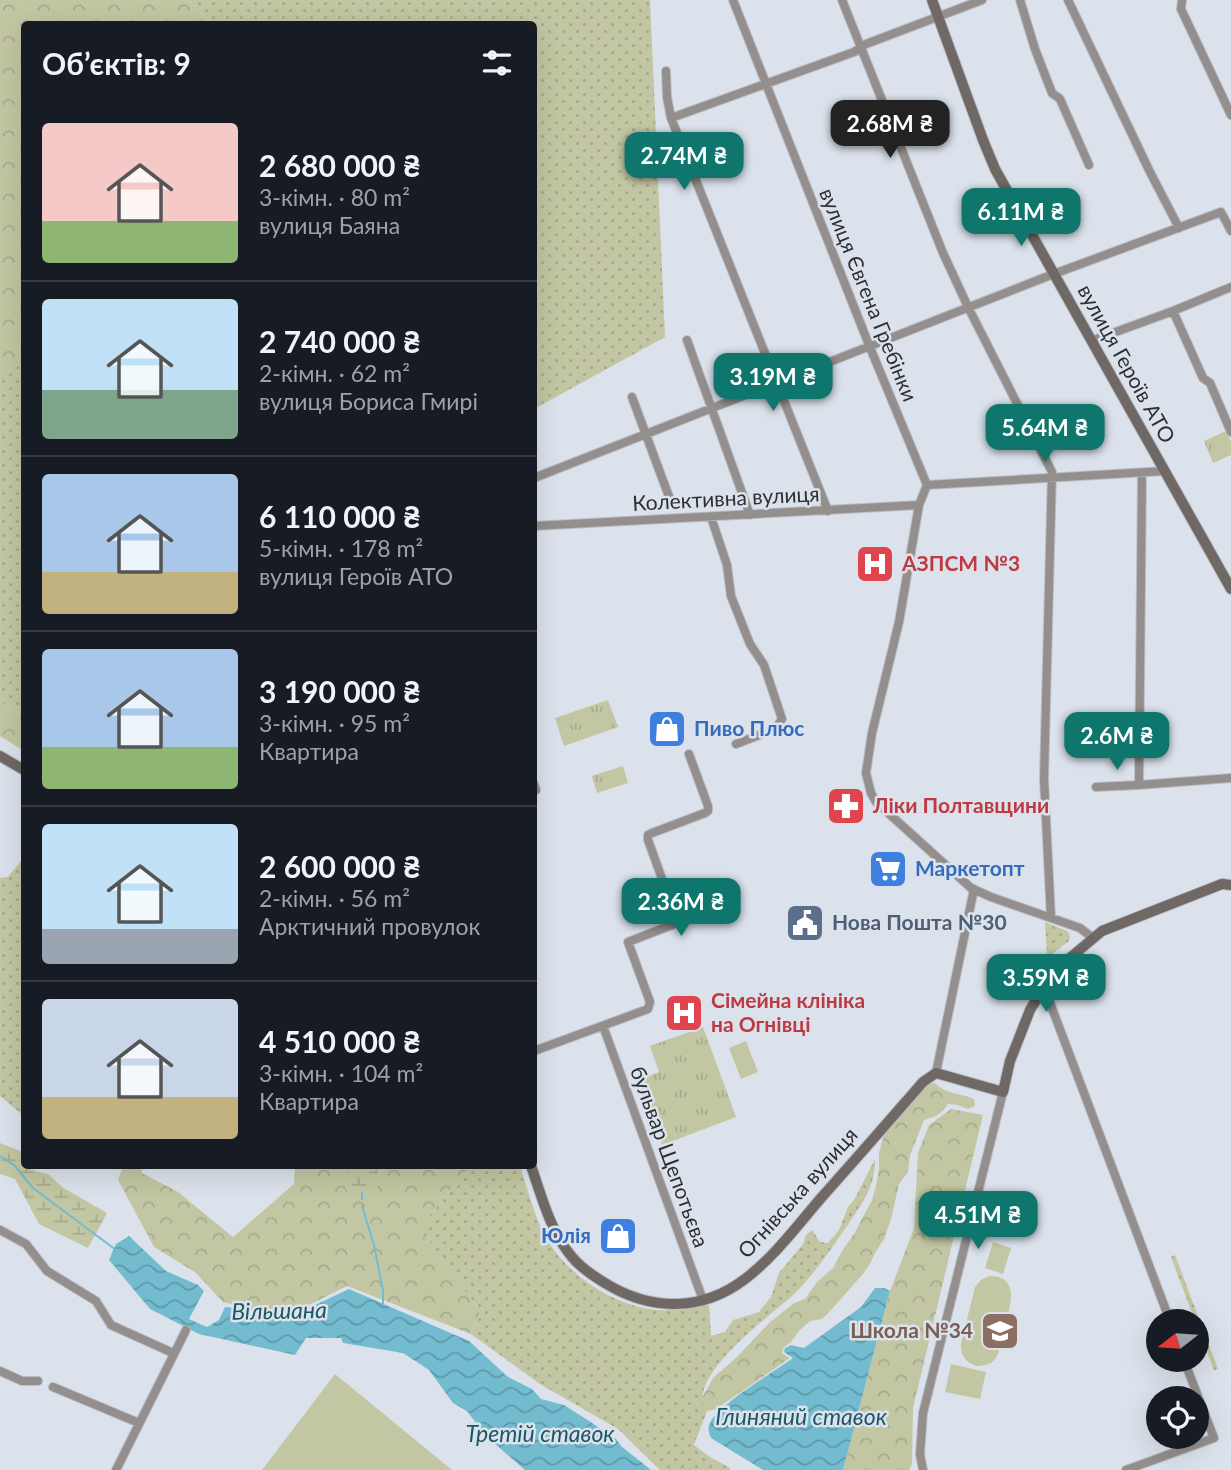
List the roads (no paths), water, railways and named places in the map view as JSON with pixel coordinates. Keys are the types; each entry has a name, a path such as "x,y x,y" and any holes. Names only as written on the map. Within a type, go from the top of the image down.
{"street":[{"name":"вулиця Євгена Гребінки","path":"733,0 927,485"},
{"path":"842,0 943,253 1053,478 1044,779 1051,918"},
{"name":"вулиця Героїв АТО","path":"932,0 995,169 1231,589"},
{"path":"671,118 853,52 866,44 982,0"},
{"path":"1020,0 1052,93 1060,99 1089,165"},
{"path":"1068,0 1179,228"},
{"path":"1182,0 1181,9 1231,115"},
{"path":"666,71 671,118 828,510"},
{"path":"537,477 869,345 1221,212 1231,232"},
{"path":"1091,341 1231,287"},
{"path":"1173,311 1203,378 1210,383 1231,432"},
{"path":"687,340 751,515"},
{"path":"632,397 671,502"},
{"path":"1093,938 1080,928 974,889 876,802 867,784 866,773 872,733 899,622 919,505 927,485 1164,471"},
{"path":"1139,785 1142,473"},
{"name":"Колективна вулиця","path":"537,527 919,505"},
{"path":"711,517 727,565 732,596 750,644 764,665 782,719 775,729 736,744"},
{"path":"537,1050 650,1006 628,943 677,923 648,835 708,811 689,754"},
{"path":"0,756 21,768"},
{"path":"1096,787 1231,778"},
{"path":"923,1470 920,1454 923,1413 1010,1060 1030,1010 1053,972 1102,931 1228,883"},
{"path":"974,889 936,1073 1003,1092"},
{"path":"1044,987 1165,1309"},
{"name":"бульвар Щепотьєва","path":"603,1026 702,1300"},
{"name":"Огнівська вулиця","path":"532,1169 555,1231 573,1258 596,1278 624,1294 648,1302 681,1304 702,1300 745,1279 776,1251 923,1082 936,1073"},
{"path":"0,1230 26,1244 47,1271 96,1301 111,1325 173,1353"},
{"path":"116,1470 186,1330"},
{"path":"0,1371 22,1381 38,1381"},
{"path":"1126,1470 1214,1438 1189,1372"},
{"path":"53,1387 139,1423"}],"water":[{"name":"Третій ставок","path":"129,1236 166,1271 198,1285 204,1291 189,1319 207,1327 219,1320 225,1307 298,1313 349,1289 469,1341 508,1377 532,1389 541,1399 564,1405 589,1421 616,1439 651,1470 525,1470 485,1435 467,1411 453,1403 429,1370 403,1353 343,1343 341,1338 306,1338 295,1355 199,1334 150,1309 109,1260 116,1244"},
{"name":"Глиняний ставок","path":"875,1288 890,1291 843,1470 763,1470 711,1438 709,1425 715,1415 747,1389 793,1358 784,1352 785,1348 791,1345 804,1348 861,1307"}],"waterway":[{"name":"Вільшана","path":"0,1156 14,1165 33,1188 116,1250"},
{"path":"362,1193 362,1199"},
{"path":"362,1206 374,1245 383,1304"}],"place":[{"name":"АЗПСМ №3","path":"875,564"},
{"name":"Пиво Плюс","path":"667,729"},
{"name":"Ліки Полтавщини","path":"846,806"},
{"name":"Маркетопт","path":"888,869"},
{"name":"Нова Пошта №30","path":"805,923"},
{"name":"Сімейна клініка на Огнівці","path":"684,1013"},
{"name":"Юлія","path":"618,1236"},
{"name":"Школа №34","path":"1000,1331"}]}
